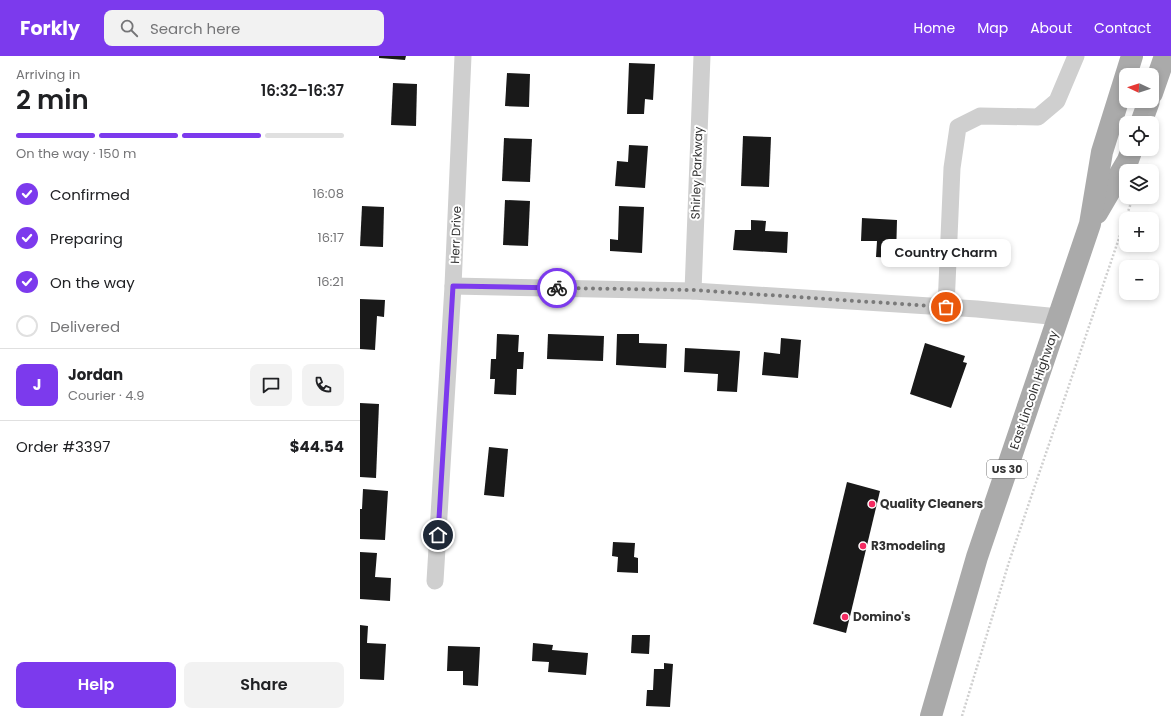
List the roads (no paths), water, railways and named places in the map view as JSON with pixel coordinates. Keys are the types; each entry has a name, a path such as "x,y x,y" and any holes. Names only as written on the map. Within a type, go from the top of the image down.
{"main road":[{"name":"East Lincoln Highway","path":"931,716 977,557 1090,224 1102,152 1132,56"},
{"path":"1159,73 1165,56"},
{"name":"East Lincoln Highway","path":"1090,224 1129,156"}],"street":[{"name":"Herr Drive","path":"435,581 453,286 463,56"},
{"name":"Shirley Parkway","path":"693,290 702,56"},
{"path":"946,307 952,168 958,127 980,116 1038,117 1057,101 1076,56"},
{"path":"453,286 693,290 946,307 1059,317"}],"place":[{"name":"Country Charm","path":"946,307"},
{"name":"Quality Cleaners","path":"872,504"},
{"name":"R3modeling","path":"863,546"},
{"name":"Domino's","path":"845,617"}]}
